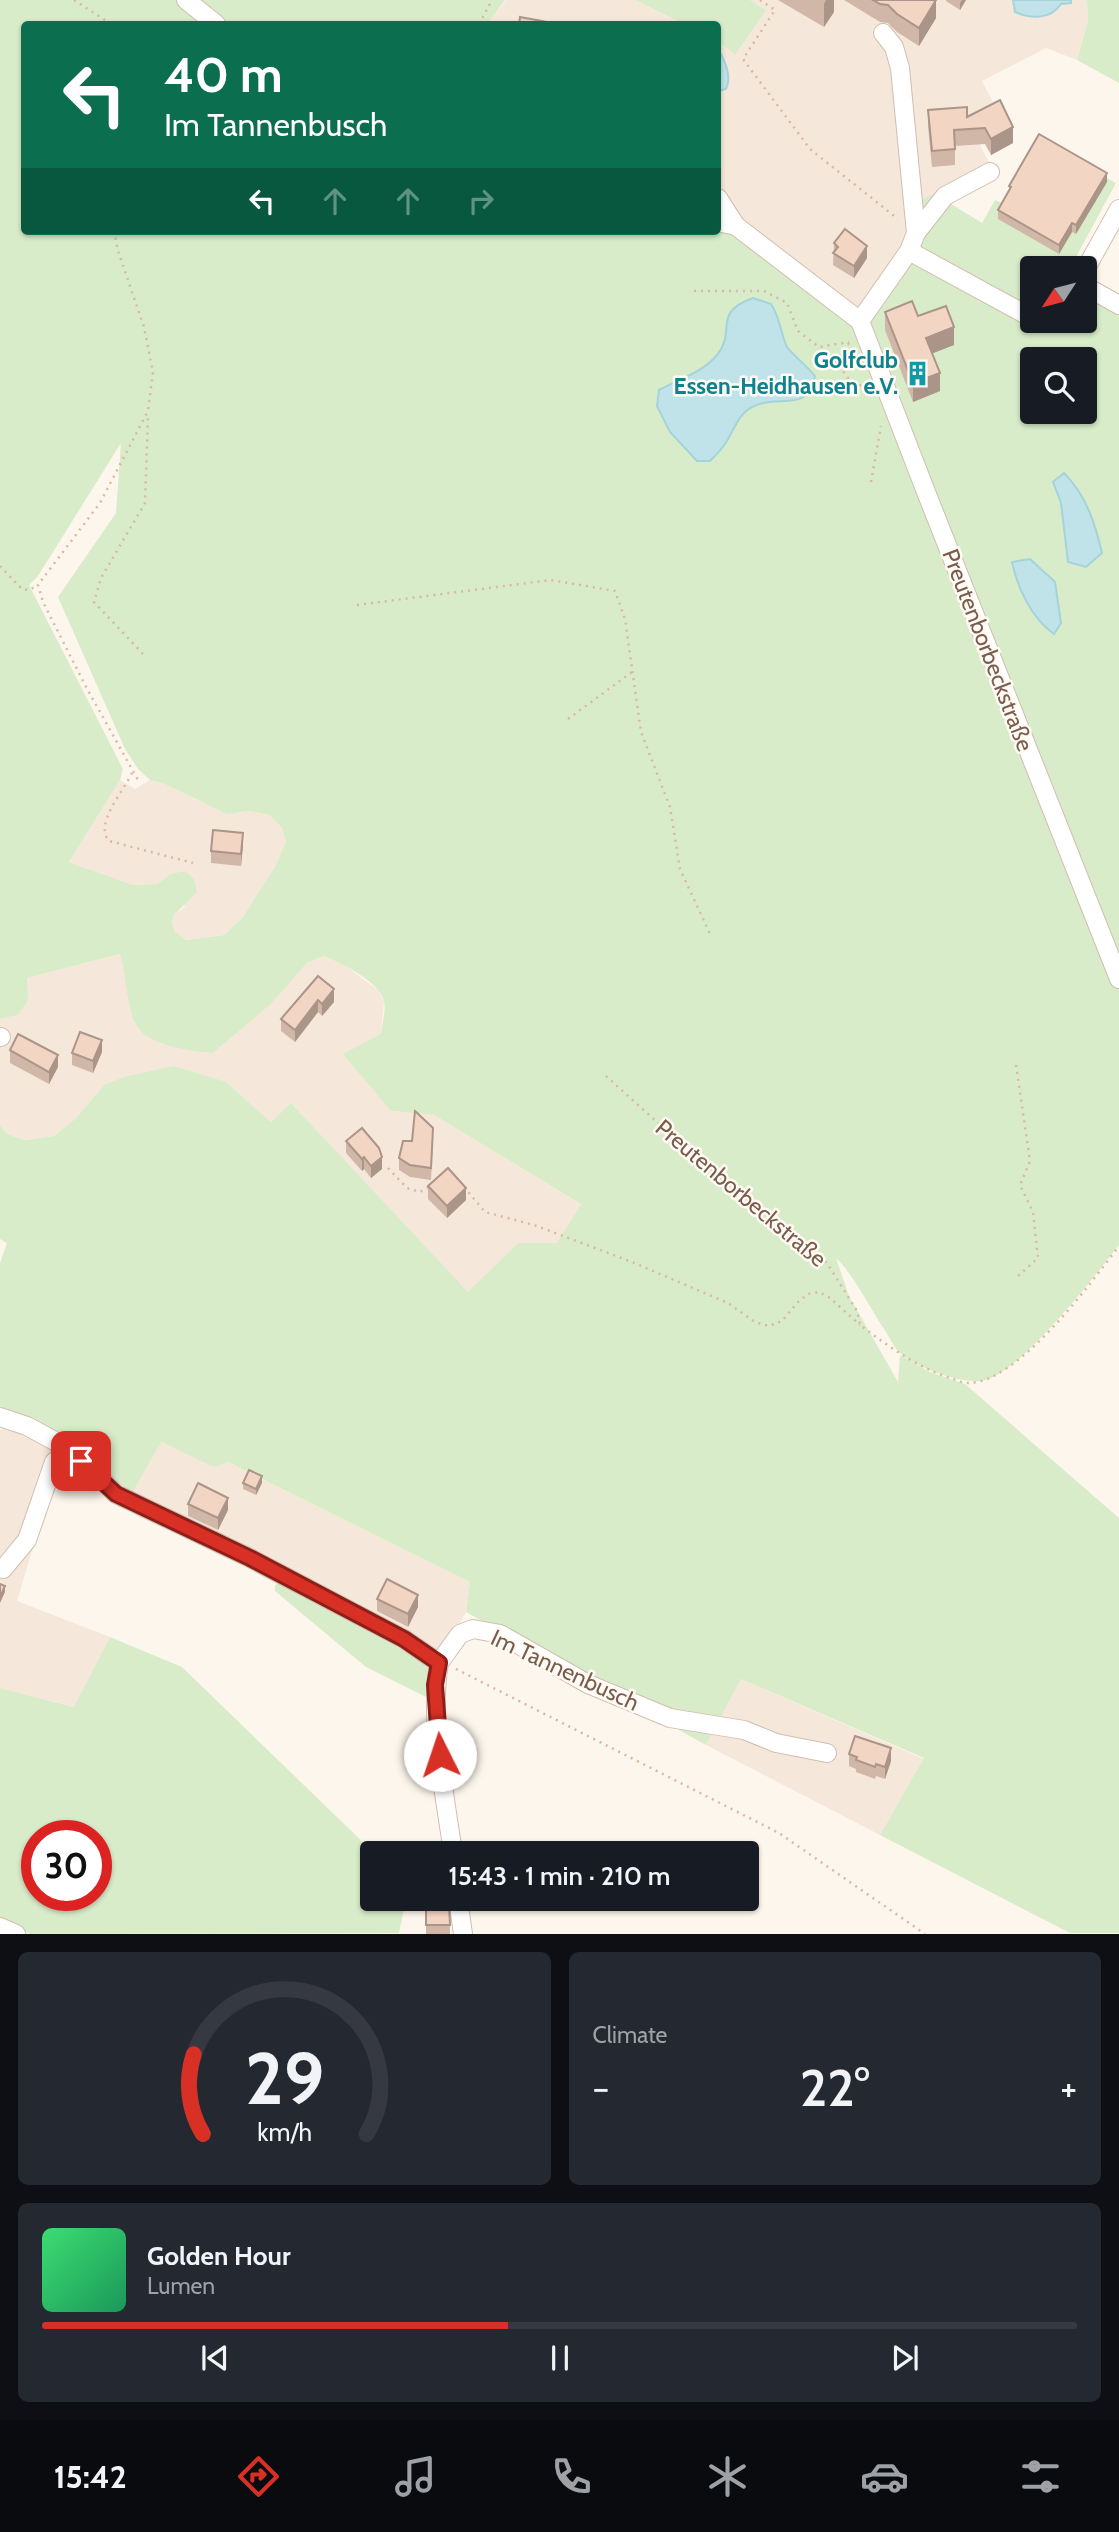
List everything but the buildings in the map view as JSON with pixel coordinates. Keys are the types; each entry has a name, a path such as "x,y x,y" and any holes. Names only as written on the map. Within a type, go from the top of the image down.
{"street":[{"path":"186,0 212,21"},
{"path":"883,33 894,47 900,68 916,233"},
{"path":"721,203 736,226 860,321 909,251 916,233 945,196 990,172"},
{"path":"1093,256 1119,209"},
{"path":"721,223 736,226"},
{"path":"909,251 1020,311"},
{"path":"1097,293 1119,305"},
{"name":"Preutenborbeckstraße","path":"860,321 1119,979"},
{"path":"0,1417 27,1426 69,1451 116,1494 250,1558 404,1639 439,1663 435,1685 440,1755 451,1841"},
{"path":"2,1569 27,1540 54,1462 69,1451"},
{"name":"Im Tannenbusch","path":"439,1663 460,1634 473,1629 500,1634 588,1684 670,1718 744,1730 776,1743 827,1753"},
{"path":"460,1911 463,1934"},
{"path":"0,1927 16,1934"}],"path":[{"path":"74,0 106,21"},
{"path":"481,21 492,0"},
{"path":"760,0 775,10 743,59 810,149 916,233"},
{"path":"115,235 144,327 153,372 148,411 145,503 101,578 94,602 143,654"},
{"path":"694,291 764,291 787,303 798,331 820,346 849,343"},
{"path":"860,321 836,361 848,377 866,389 872,398"},
{"path":"0,566 22,589 29,590 38,585 100,503 148,411"},
{"path":"871,481 883,417"},
{"path":"357,606 551,580 615,591 625,620 641,732 670,807 680,869 711,936"},
{"path":"38,585 43,602 138,780"},
{"path":"568,719 632,672"},
{"path":"132,772 103,824 104,836 109,841 193,863"},
{"path":"1016,1066 1030,1161 1020,1185 1033,1212 1038,1258 1018,1276"},
{"name":"Preutenborbeckstraße","path":"606,1076 699,1160 827,1263 857,1311 860,1325 900,1355 965,1383 986,1381 1006,1370 1036,1344 1091,1283 1119,1246"},
{"path":"388,1168 407,1188 415,1192 427,1189 436,1180"},
{"path":"459,1182 485,1212 534,1225 620,1257 728,1303 755,1322 769,1326 782,1321 808,1294 819,1293 830,1298 860,1325"},
{"path":"439,1663 464,1672 779,1833 925,1934"}],"shaded area":[{"path":"506,0 635,0 678,21 490,21"},
{"path":"750,0 1087,0 1088,21 1077,60 1046,48 982,81 995,106 968,120 990,165 907,242 857,307 741,222 721,217 721,43 735,54 766,10"},
{"path":"120,780 135,789 150,780 162,783 203,803 239,813 250,811 269,815 282,828 286,841 276,865 242,918 224,935 186,940 175,931 172,923 174,915 185,907 171,874 157,884 133,885 69,862"},
{"path":"121,954 135,1024 162,1044 213,1053 271,1004 307,963 323,956 343,964 378,990 384,1001 381,1034 391,1111 434,1115 581,1204 557,1244 518,1243 468,1293 291,1103 271,1122 226,1082 104,1085 75,1119 54,1136 25,1140 7,1134 0,1125 0,1019 18,1015 27,978"},
{"path":"7,1426 45,1444 98,1482 88,1486 55,1474 17,1601 110,1637 75,1707 0,1688 0,1430"},
{"path":"160,1442 214,1466 228,1462 470,1582 466,1612 441,1656 131,1495"},
{"path":"741,1679 924,1759 880,1835 706,1745"}],"green space":[{"path":"0,0 505,0 490,21 21,21 21,235 721,235 721,217 741,222 857,307 907,242 923,199 941,190 948,202 982,223 995,200 1002,203 1038,141 1116,183 1076,256 1020,256 1020,333 1097,333 1097,300 1119,312 1119,1245 1038,1341 1002,1372 986,1380 977,1381 942,1374 918,1365 901,1354 856,1283 836,1258 849,1296 898,1382 900,1355 930,1372 965,1384 1119,1518 1119,1933 1070,1933 880,1835 924,1758 741,1679 706,1745 466,1612 470,1582 228,1462 214,1467 161,1442 131,1495 52,1432 0,1406 0,1263 7,1243 0,1239 0,1125 7,1134 25,1140 54,1136 75,1119 104,1085 124,1077 174,1066 226,1082 271,1122 291,1103 468,1292 518,1243 557,1243 581,1204 434,1115 391,1111 343,1054 381,1034 385,1009 381,994 358,974 323,956 307,963 271,1004 213,1053 170,1046 140,1031 130,1008 120,954 27,978 28,1000 18,1015 0,1019","holes":["121,443 116,513 58,597 125,749 138,769 150,780 162,783 227,814 250,811 269,815 282,828 286,841 276,865 242,918 224,935 186,940 175,931 172,923 174,915 197,892 194,879 185,871 171,874 157,884 133,885 69,862 120,780 123,769 29,585 38,576"]},
{"path":"635,0 750,0 766,10 735,55 721,43 721,21 678,21"},
{"path":"1087,0 1119,0 1119,83 1077,60 1088,21"},
{"path":"282,1576 436,1664 430,1699 366,1667 275,1591 275,1586"},
{"path":"110,1637 182,1667 362,1841 360,1911 404,1911 399,1933 31,1934 0,1921 0,1688 74,1707"}],"water":[{"path":"1013,0 1071,0 1071,3 1061,4 1051,13 1034,17 1015,12"},
{"path":"721,55 728,74 726,89 721,90"},
{"path":"753,298 771,304 787,347 815,376 811,388 799,399 764,403 749,409 710,461 697,461 670,432 657,406 659,390 711,361 723,346 728,316 732,310"},
{"path":"1064,473 1089,510 1102,553 1086,567 1068,562 1061,503 1053,482"},
{"path":"1030,559 1055,582 1061,623 1054,634 1032,611 1014,572 1012,562"}],"place":[{"name":"Golfclub Essen-Heidhausen e.V.","path":"918,373"}],"route":[{"path":"81,1461 116,1494 250,1558 404,1639 439,1663 435,1685 440,1755"}]}
